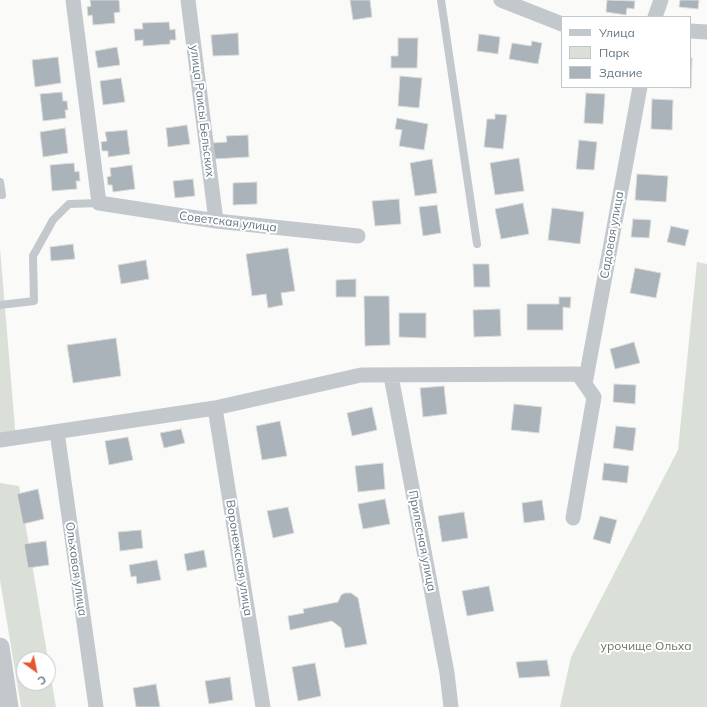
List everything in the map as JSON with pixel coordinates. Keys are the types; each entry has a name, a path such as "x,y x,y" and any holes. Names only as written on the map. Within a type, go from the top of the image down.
{"street":[{"path":"73,0 98,203"},
{"name":"улица Раисы Бельских","path":"188,0 216,221"},
{"path":"501,0 561,24"},
{"path":"655,16 661,0"},
{"path":"691,31 707,32"},
{"name":"Садовая улица","path":"585,384 640,88"},
{"name":"Советская улица","path":"98,203 216,221 358,236"},
{"path":"0,440 215,408 362,376 578,374 594,397 573,518"},
{"name":"Прилесная улица","path":"391,376 447,673 451,707"},
{"name":"Воронежская улица","path":"215,408 263,707"},
{"name":"Ольховая улица","path":"57,432 96,707"},
{"path":"0,647 9,707"}],"lane":[{"path":"441,0 477,244"},
{"path":"0,182 2,195"},
{"path":"0,306 34,301 32,256 53,220 69,204 98,203"}],"green space":[{"path":"0,248 16,441 0,439"},
{"name":"урочище Ольха","path":"697,262 707,264 707,707 560,707 571,657 678,450"},
{"path":"0,483 19,486 47,651 16,651 16,677 0,580"},
{"path":"18,691 53,691 56,707 21,707"}],"building":[{"path":"90,0 119,0 120,12 114,13 115,23 93,25 92,15 88,16 87,7 91,6"},
{"path":"350,0 370,0 372,17 353,20"},
{"path":"607,0 635,1 634,9 627,8 626,15 606,12"},
{"path":"680,0 699,0 698,9 679,7"},
{"path":"169,22 170,30 175,29 176,40 170,40 170,44 143,46 143,40 135,41 134,29 143,29 142,23"},
{"path":"238,33 239,55 213,56 211,35"},
{"path":"479,34 500,37 498,54 477,51"},
{"path":"398,38 418,38 417,68 391,68 391,56 398,56"},
{"path":"532,41 542,43 538,64 509,59 512,43 531,46"},
{"path":"117,47 120,65 98,68 95,51"},
{"path":"58,57 61,83 35,87 32,60"},
{"path":"691,58 692,58 691,88"},
{"path":"400,76 422,78 419,108 398,106"},
{"path":"121,78 125,102 103,105 100,81"},
{"path":"62,92 63,101 67,101 68,110 65,110 66,118 43,121 40,94"},
{"path":"586,93 605,94 603,124 584,123"},
{"path":"652,99 673,100 672,130 651,129"},
{"path":"495,114 507,115 503,149 484,147 487,119 495,119"},
{"path":"397,118 428,124 424,150 399,146 402,130 395,129"},
{"path":"187,125 190,144 168,147 166,128"},
{"path":"65,128 68,153 43,157 40,132"},
{"path":"127,130 130,154 108,157 108,151 102,151 101,142 107,141 105,132"},
{"path":"248,135 249,157 213,159 212,143 227,142 226,136"},
{"path":"579,140 597,142 594,170 576,169"},
{"path":"519,158 524,191 495,195 490,163"},
{"path":"432,159 437,193 415,196 410,163"},
{"path":"74,163 75,172 79,171 80,181 76,181 77,189 52,191 50,165"},
{"path":"132,165 135,189 113,192 112,185 108,185 107,177 111,176 110,168"},
{"path":"637,174 668,176 666,202 635,200"},
{"path":"193,179 195,196 175,198 173,181"},
{"path":"257,182 257,204 233,205 233,183"},
{"path":"399,199 401,224 375,226 372,201"},
{"path":"523,203 529,234 501,239 495,209"},
{"path":"437,205 441,233 423,236 419,207"},
{"path":"552,208 584,212 580,244 548,240"},
{"path":"633,219 651,220 649,238 631,237"},
{"path":"671,226 689,230 685,246 667,242"},
{"path":"73,244 75,259 51,261 50,247"},
{"path":"288,248 295,291 281,293 283,305 268,308 266,294 252,296 246,254"},
{"path":"146,260 149,279 121,284 118,265"},
{"path":"473,264 489,264 490,287 474,287"},
{"path":"635,268 661,273 656,298 630,293"},
{"path":"356,279 356,297 336,297 336,280"},
{"path":"364,296 389,296 390,345 365,346"},
{"path":"559,297 571,297 570,308 563,307 563,330 527,330 527,304 559,304"},
{"path":"500,309 501,336 474,337 473,310"},
{"path":"399,313 426,313 426,338 399,337"},
{"path":"116,338 121,376 73,383 67,345"},
{"path":"634,342 640,363 615,369 610,349"},
{"path":"614,384 636,385 635,404 613,402"},
{"path":"444,386 447,414 423,417 420,388"},
{"path":"514,404 542,407 539,433 511,430"},
{"path":"372,407 377,430 352,436 347,413"},
{"path":"280,421 287,456 262,460 256,426"},
{"path":"616,426 636,428 633,451 613,448"},
{"path":"181,429 185,443 164,448 160,433"},
{"path":"128,437 133,460 109,465 105,441"},
{"path":"383,463 385,489 358,492 355,466"},
{"path":"604,463 629,466 627,483 602,480"},
{"path":"38,489 44,519 23,524 17,494"},
{"path":"385,499 390,524 363,529 358,504"},
{"path":"542,500 545,520 524,523 522,503"},
{"path":"288,507 294,533 273,538 267,511"},
{"path":"464,512 468,538 442,542 438,516"},
{"path":"600,516 617,520 610,544 593,539"},
{"path":"141,530 143,548 120,551 118,532"},
{"path":"46,541 49,565 28,568 24,544"},
{"path":"204,550 207,567 187,571 184,554"},
{"path":"157,560 161,580 137,584 136,576 131,577 129,565"},
{"path":"489,586 494,611 467,616 462,591"},
{"path":"351,593 358,598 367,644 345,648 341,628 332,621 290,630 288,616 304,613 303,609 338,602 341,595"},
{"path":"547,660 550,676 519,678 516,662"},
{"path":"315,663 321,696 298,701 292,667"},
{"path":"230,677 233,700 209,704 205,681"},
{"path":"156,684 160,707 136,707 133,688"}]}
